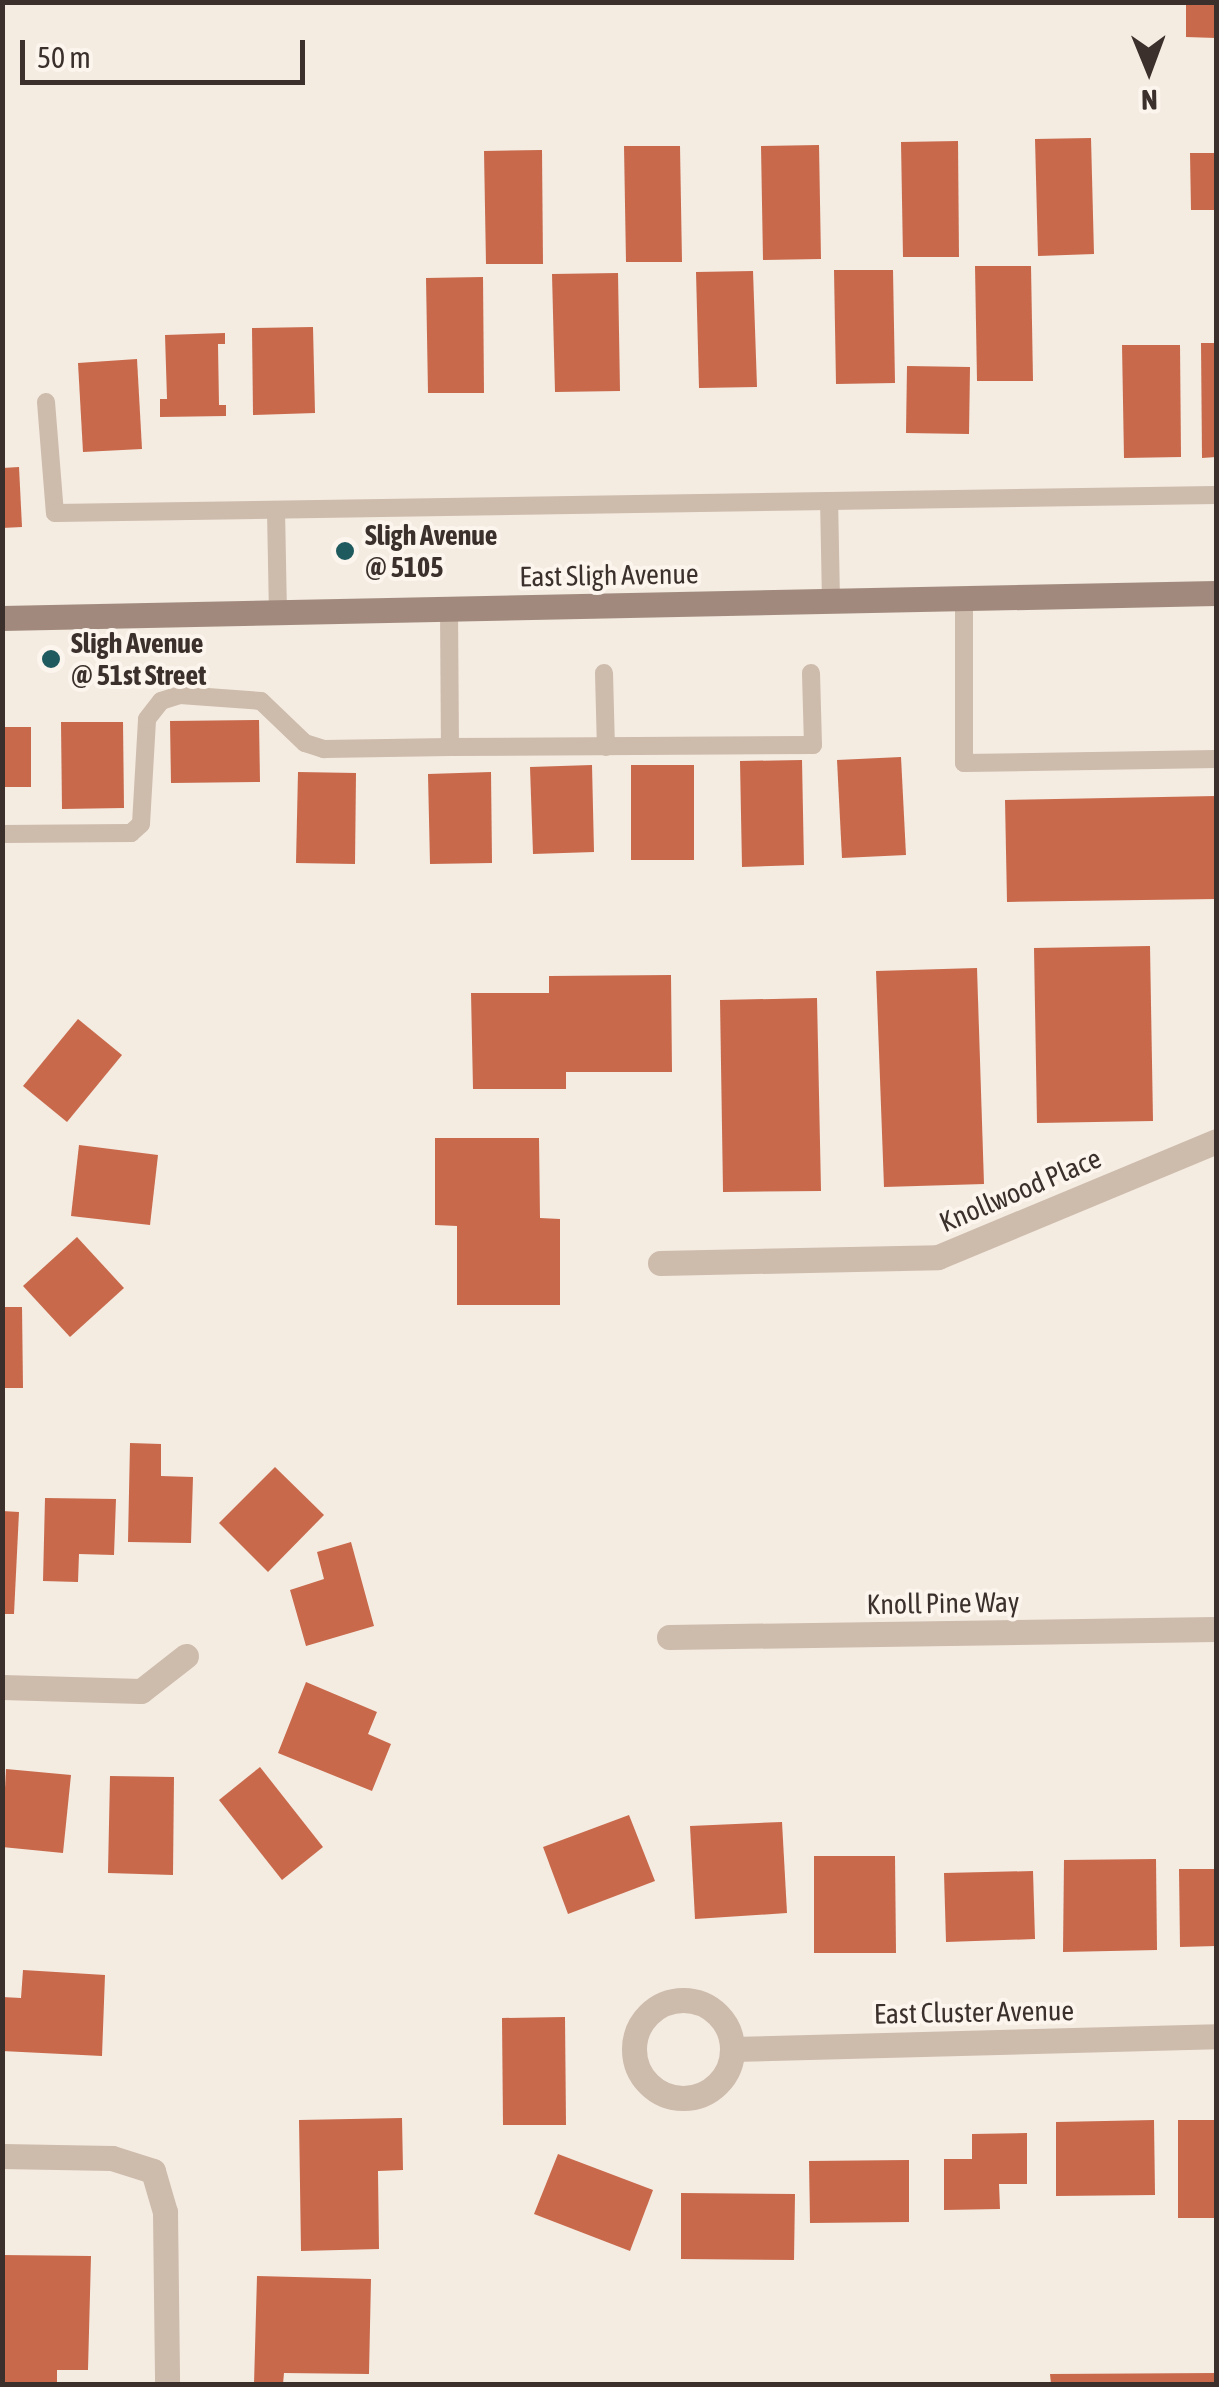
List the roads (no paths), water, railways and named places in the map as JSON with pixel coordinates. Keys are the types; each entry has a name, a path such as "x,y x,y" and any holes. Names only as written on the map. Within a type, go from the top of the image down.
{"street":[{"name":"East Sligh Avenue","path":"2,618 1216,594"},
{"name":"Knollwood Place","path":"660,1262 938,1257 1216,1142"},
{"name":"Knoll Pine Way","path":"670,1637 1216,1629"},
{"path":"2,1687 141,1691 186,1656"},
{"name":"East Cluster Avenue","path":"732,2048 1216,2036"},
{"path":"2,2156 112,2158 152,2172 164,2212 166,2384"}],"lane":[{"path":"46,402 55,513 1216,495"},
{"path":"830,502 831,602"},
{"path":"276,510 278,612"},
{"path":"964,598 964,762 1216,759"},
{"path":"448,608 450,748"},
{"path":"604,672 606,747"},
{"path":"2,834 132,833 142,824 148,719 161,701 180,695 261,701 305,743 324,749 813,745 811,673"}],"place":[{"name":"Sligh Avenue @ 5105","path":"345,551"},
{"name":"Sligh Avenue @ 51st Street","path":"51,659"}]}
